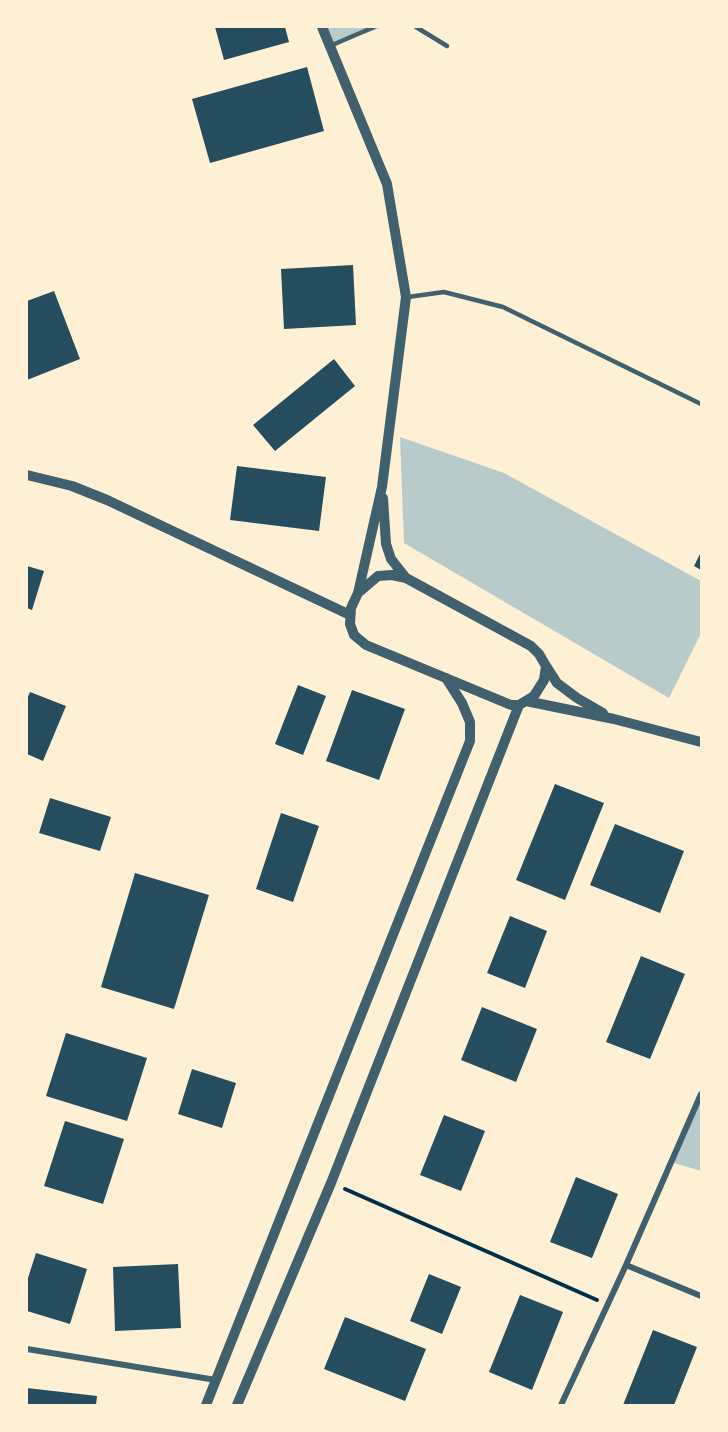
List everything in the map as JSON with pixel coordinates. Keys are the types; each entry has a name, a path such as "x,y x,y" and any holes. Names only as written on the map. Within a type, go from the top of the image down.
{"street":[{"path":"322,27 387,184 406,297 382,487 358,593 351,608 350,624 354,634 366,645 511,705 522,703 534,696 544,680 546,666"},
{"path":"27,475 72,486 107,500 350,615"},
{"path":"382,487 386,544 391,559 406,578"},
{"path":"358,593 378,576 392,575 406,578 531,646 539,654 557,683 577,698 614,719"},
{"path":"206,1405 470,741 470,722 462,702 446,678"},
{"path":"522,703 614,719 701,742"},
{"path":"237,1405 331,1183 522,703"},
{"path":"561,1405 608,1305 701,1094"},
{"path":"626,1265 701,1296"},
{"path":"27,1349 216,1380"}],"lane":[{"path":"329,47 374,27"},
{"path":"416,27 447,46"},
{"path":"406,297 444,292 503,307 701,404"}],"path":[{"path":"331,1183 608,1305"}],"shaded area":[{"path":"322,27 383,27 329,47"},
{"path":"400,437 504,473 701,581 701,633 669,698 404,543"},
{"path":"701,1094 701,1171 671,1162"}],"building":[{"path":"215,27 285,27 289,42 224,60"},
{"path":"307,67 324,131 210,163 192,99"},
{"path":"353,265 356,325 284,329 281,269"},
{"path":"54,291 80,359 27,380 27,301"},
{"path":"334,359 355,386 275,451 253,425"},
{"path":"237,466 326,477 319,531 230,520"},
{"path":"701,552 701,570 694,566"},
{"path":"27,566 44,571 32,610 27,608"},
{"path":"298,685 326,696 303,755 275,744"},
{"path":"352,690 405,709 379,780 326,761"},
{"path":"30,692 66,706 43,761 27,754 27,699"},
{"path":"555,784 604,803 565,900 516,880"},
{"path":"50,798 111,817 100,851 39,833"},
{"path":"281,813 319,826 293,902 256,889"},
{"path":"615,824 684,851 660,913 590,885"},
{"path":"135,873 209,895 174,1009 101,987"},
{"path":"510,916 547,931 525,988 487,973"},
{"path":"641,956 685,974 650,1059 606,1042"},
{"path":"482,1007 537,1029 516,1082 461,1060"},
{"path":"66,1033 147,1058 127,1121 46,1096"},
{"path":"192,1069 236,1083 222,1128 178,1114"},
{"path":"444,1115 485,1131 461,1191 420,1175"},
{"path":"65,1121 124,1139 103,1204 44,1186"},
{"path":"576,1177 618,1194 592,1258 550,1242"},
{"path":"36,1253 87,1269 70,1324 27,1311 27,1281"},
{"path":"178,1264 181,1328 115,1331 113,1267"},
{"path":"429,1274 461,1287 442,1334 410,1321"},
{"path":"520,1295 563,1312 532,1390 489,1372"},
{"path":"345,1317 426,1349 405,1401 324,1369"},
{"path":"653,1330 697,1347 674,1405 623,1405"},
{"path":"27,1388 97,1396 96,1405 27,1405"}]}
